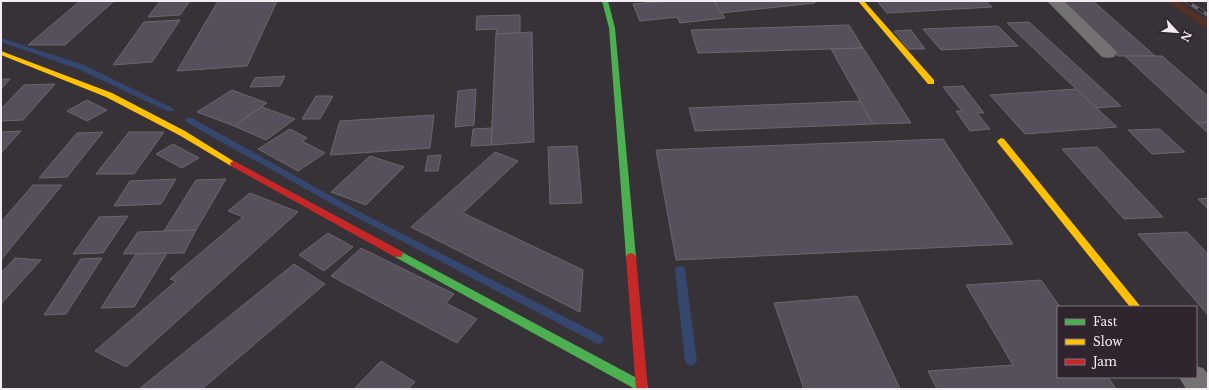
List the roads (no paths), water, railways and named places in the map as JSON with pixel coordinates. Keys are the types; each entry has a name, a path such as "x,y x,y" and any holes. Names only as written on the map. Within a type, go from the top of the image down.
{"street":[{"path":"605,1 612,28 642,388"},
{"path":"861,1 931,82"},
{"path":"1055,1 1108,53"},
{"path":"1,53 109,95 169,126 265,182 642,388"},
{"path":"1001,141 1135,306"},
{"path":"1194,378 1203,389"}],"waterway":[{"path":"1,40 81,67 170,109"},
{"path":"189,120 355,213 598,339"},
{"path":"680,270 691,361"}],"railway":[{"path":"1186,1 1208,15"}]}
